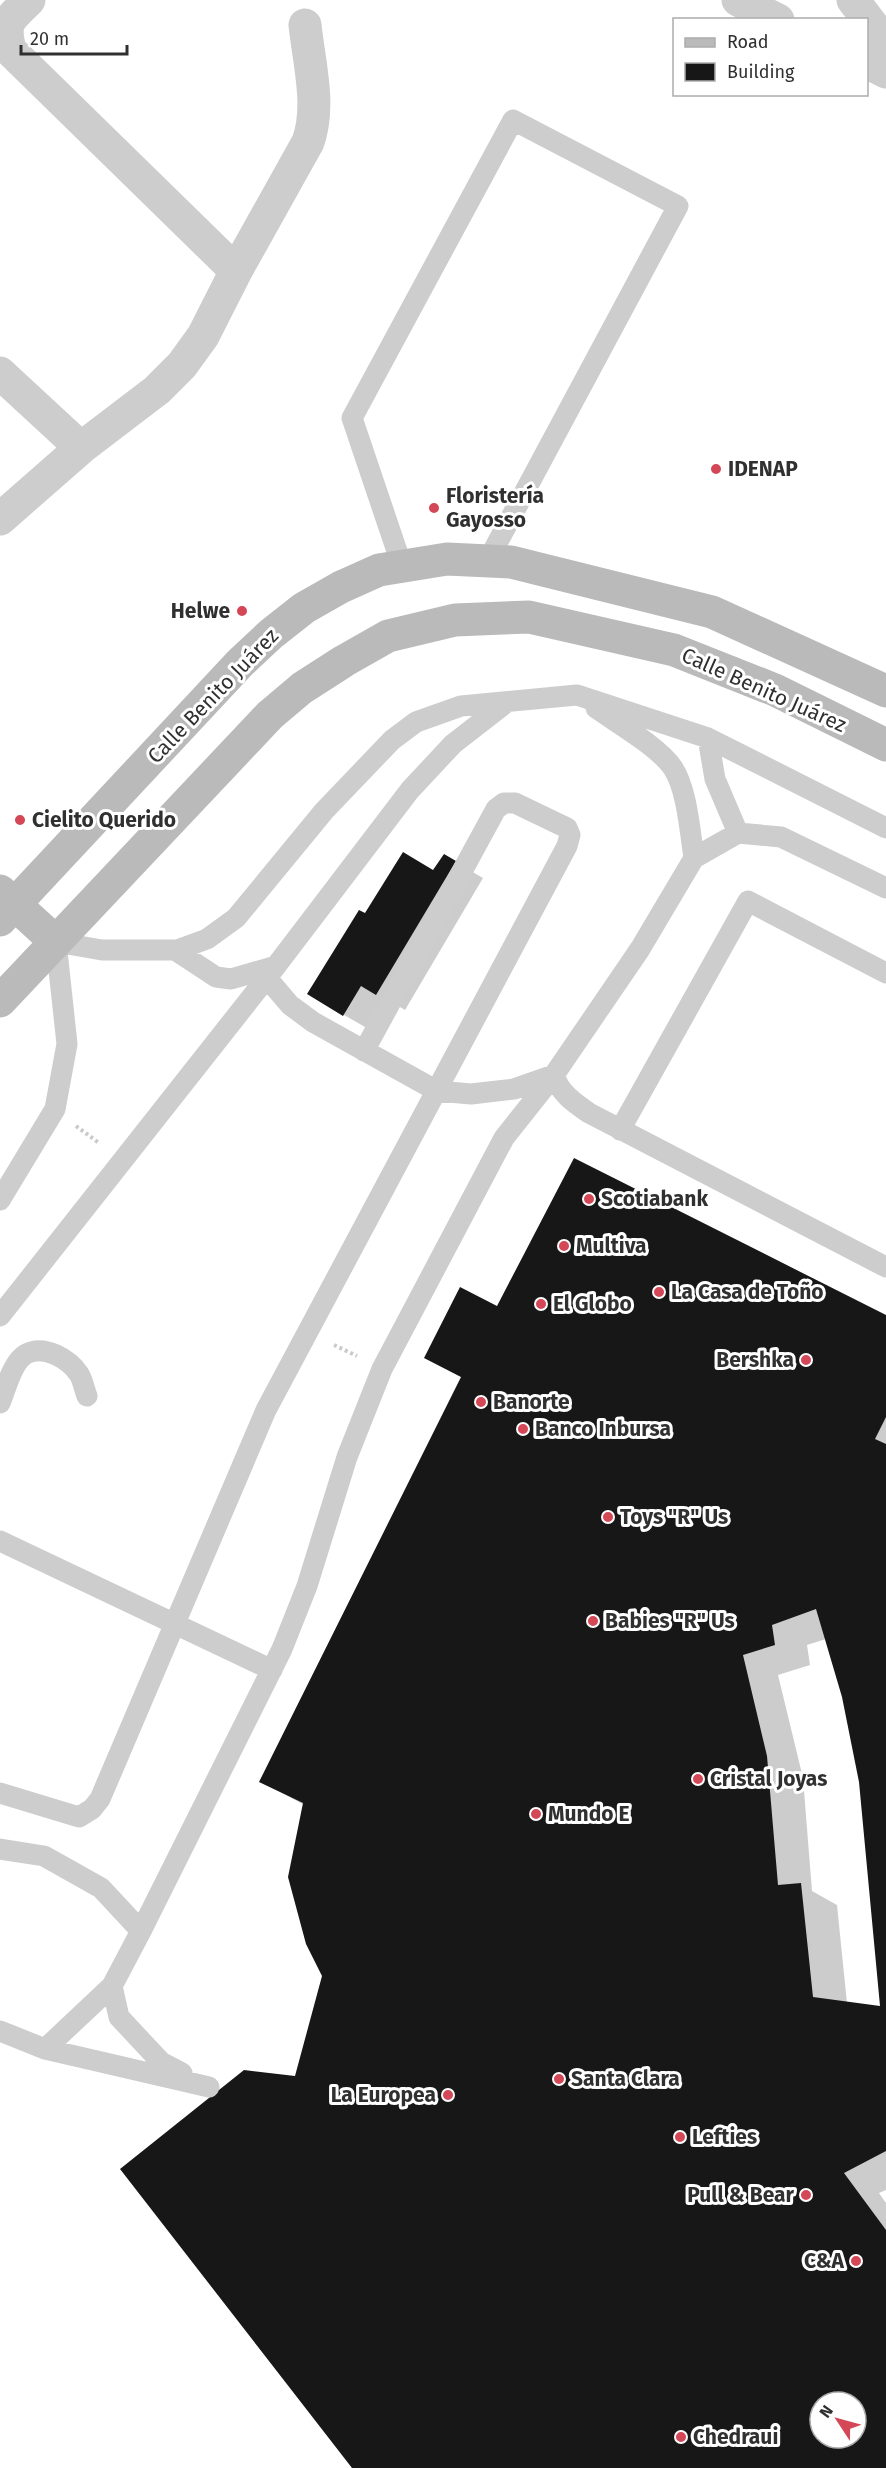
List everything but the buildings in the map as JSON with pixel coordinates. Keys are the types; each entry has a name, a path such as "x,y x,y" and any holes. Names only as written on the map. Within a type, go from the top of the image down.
{"main road":[{"name":"Calle Benito Juárez","path":"5,905 240,663 271,634 304,608 341,587 379,570 447,559 511,562 712,612 886,691"},
{"name":"Calle Benito Juárez","path":"0,1001 270,715 302,688 387,636 455,620 529,617 674,650 775,690 886,745"},
{"path":"5,905 56,942"}],"street":[{"path":"29,0 12,17 6,31 10,50 236,271"},
{"path":"738,0 774,18"},
{"path":"853,0 867,18"},
{"path":"868,20 886,43"},
{"path":"0,519 81,448 122,419 157,390 182,365 203,336 312,131 315,115 305,25"},
{"path":"868,63 886,72"},
{"path":"0,374 81,448"}],"lane":[{"path":"402,566 352,418 513,120 678,206 487,562"},
{"path":"577,694 663,756 674,768 681,786 694,858"},
{"path":"0,1200 54,1109 67,1044 56,942 102,950 175,950 207,939 236,918 324,811 392,740 416,722 461,706 577,694 708,738 886,828"},
{"path":"0,1316 271,972 410,789 453,744 508,701"},
{"path":"708,738 715,779 738,833"},
{"path":"0,1793 79,1818 100,1800 266,1410 567,846 570,835 567,828 516,803 504,803 496,809 364,1051"},
{"path":"45,2049 112,1986 141,1931 272,1670 307,1586 347,1457 382,1369 504,1138 554,1075 640,949 694,858 738,833 781,837 886,888"},
{"path":"620,1130 748,901 886,973"},
{"path":"175,950 216,977 231,979 271,972"},
{"path":"271,972 290,1005 313,1022 437,1091 471,1094 514,1089 554,1075"},
{"path":"554,1075 558,1086 567,1097 589,1113 886,1267"},
{"path":"0,1403 17,1364 27,1354 47,1351 67,1361 80,1375 87,1396"},
{"path":"0,1541 272,1670"},
{"path":"0,1849 44,1856 101,1888 141,1931"},
{"path":"0,2053 7,2034 45,2049 209,2087 161,2062 119,2017 112,1986"}],"path":[{"path":"54,1109 122,1161"},
{"path":"307,1332 382,1369"}],"place":[{"name":"IDENAP","path":"716,469"},
{"name":"Floristería Gayosso","path":"434,508"},
{"name":"Helwe","path":"242,611"},
{"name":"Cielito Querido","path":"20,820"},
{"name":"Scotiabank","path":"589,1199"},
{"name":"Multiva","path":"564,1246"},
{"name":"La Casa de Toño","path":"659,1292"},
{"name":"El Globo","path":"541,1304"},
{"name":"Bershka","path":"806,1360"},
{"name":"Banorte","path":"481,1402"},
{"name":"Banco Inbursa","path":"523,1429"},
{"name":"Toys \"R\" Us","path":"608,1517"},
{"name":"Babies \"R\" Us","path":"593,1621"},
{"name":"Cristal Joyas","path":"698,1779"},
{"name":"Mundo E","path":"536,1814"},
{"name":"Santa Clara","path":"559,2079"},
{"name":"La Europea","path":"448,2095"},
{"name":"Lefties","path":"680,2137"},
{"name":"Pull & Bear","path":"806,2195"},
{"name":"C&A","path":"856,2261"},
{"name":"Chedraui","path":"681,2437"}]}
